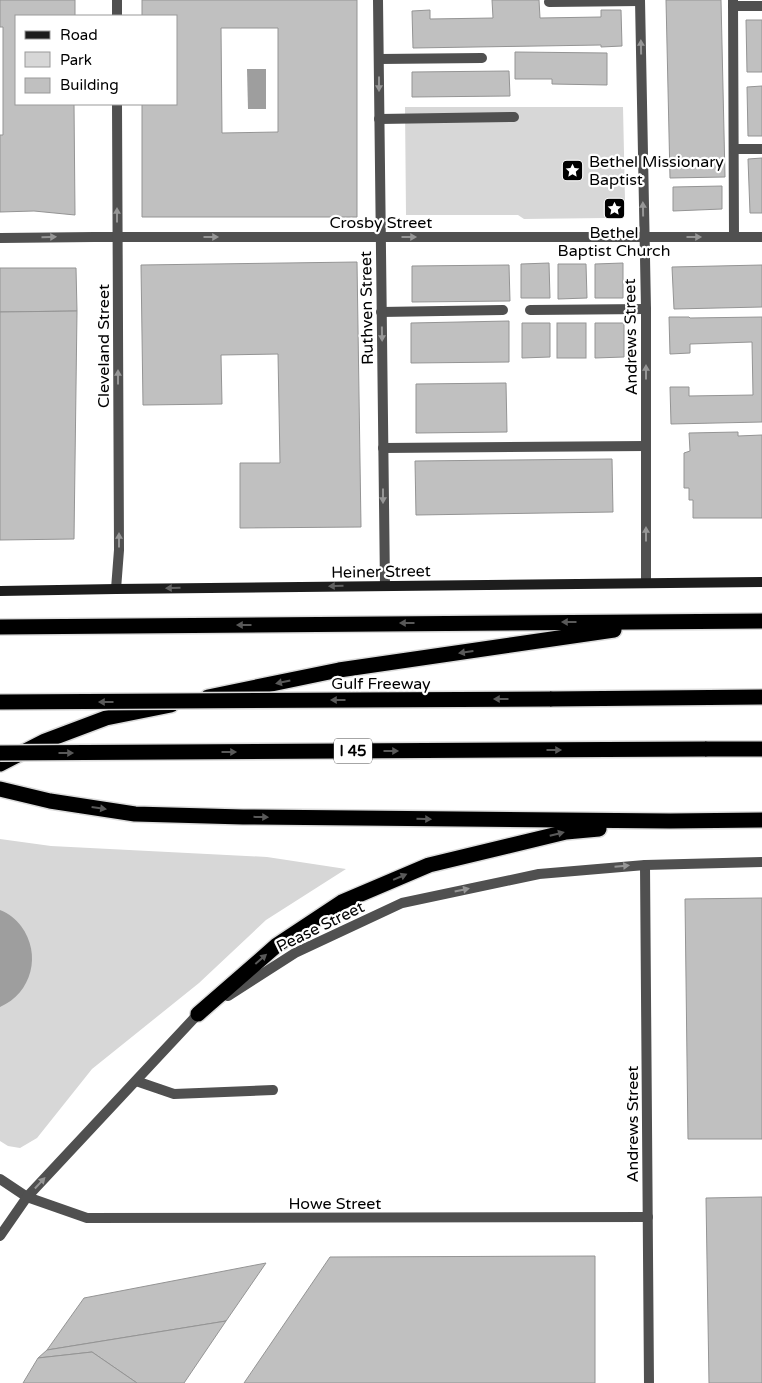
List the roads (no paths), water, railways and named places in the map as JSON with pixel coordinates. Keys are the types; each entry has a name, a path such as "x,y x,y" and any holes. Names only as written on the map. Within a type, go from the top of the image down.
{"highway":[{"path":"0,764 45,741 106,718 339,670 670,621"},
{"path":"0,627 762,621"},
{"name":"Gulf Freeway","path":"0,702 762,697"},
{"name":"I 45","path":"0,753 762,749"},
{"path":"0,789 50,801 135,814 243,817 670,821 762,820"},
{"path":"198,1014 277,945 342,902 429,865 566,832 670,821"}],"main road":[{"name":"Heiner Street","path":"0,591 762,582"}],"street":[{"path":"117,15 118,0"},
{"name":"Ruthven Street","path":"378,0 385,586"},
{"path":"549,2 640,0"},
{"name":"Andrews Street","path":"640,0 646,309 646,583"},
{"path":"734,237 733,3 762,6"},
{"path":"379,59 482,58"},
{"name":"Cleveland Street","path":"116,589 119,550 117,105"},
{"path":"379,119 514,118"},
{"path":"734,149 762,149"},
{"name":"Crosby Street","path":"0,238 762,237"},
{"path":"530,310 646,309"},
{"path":"381,312 503,310"},
{"path":"383,448 646,446"},
{"name":"Pease Street","path":"0,1236 27,1197 198,1014 295,953 402,903 539,874 645,865 762,862"},
{"name":"Andrews Street","path":"645,865 649,1383"},
{"path":"136,1081 174,1094 273,1090"},
{"name":"Howe Street","path":"0,1179 27,1197 87,1218 648,1217"}],"place":[{"name":"Bethel Missionary Baptist","path":"573,170"},
{"name":"Bethel Baptist Church","path":"614,208"}]}
